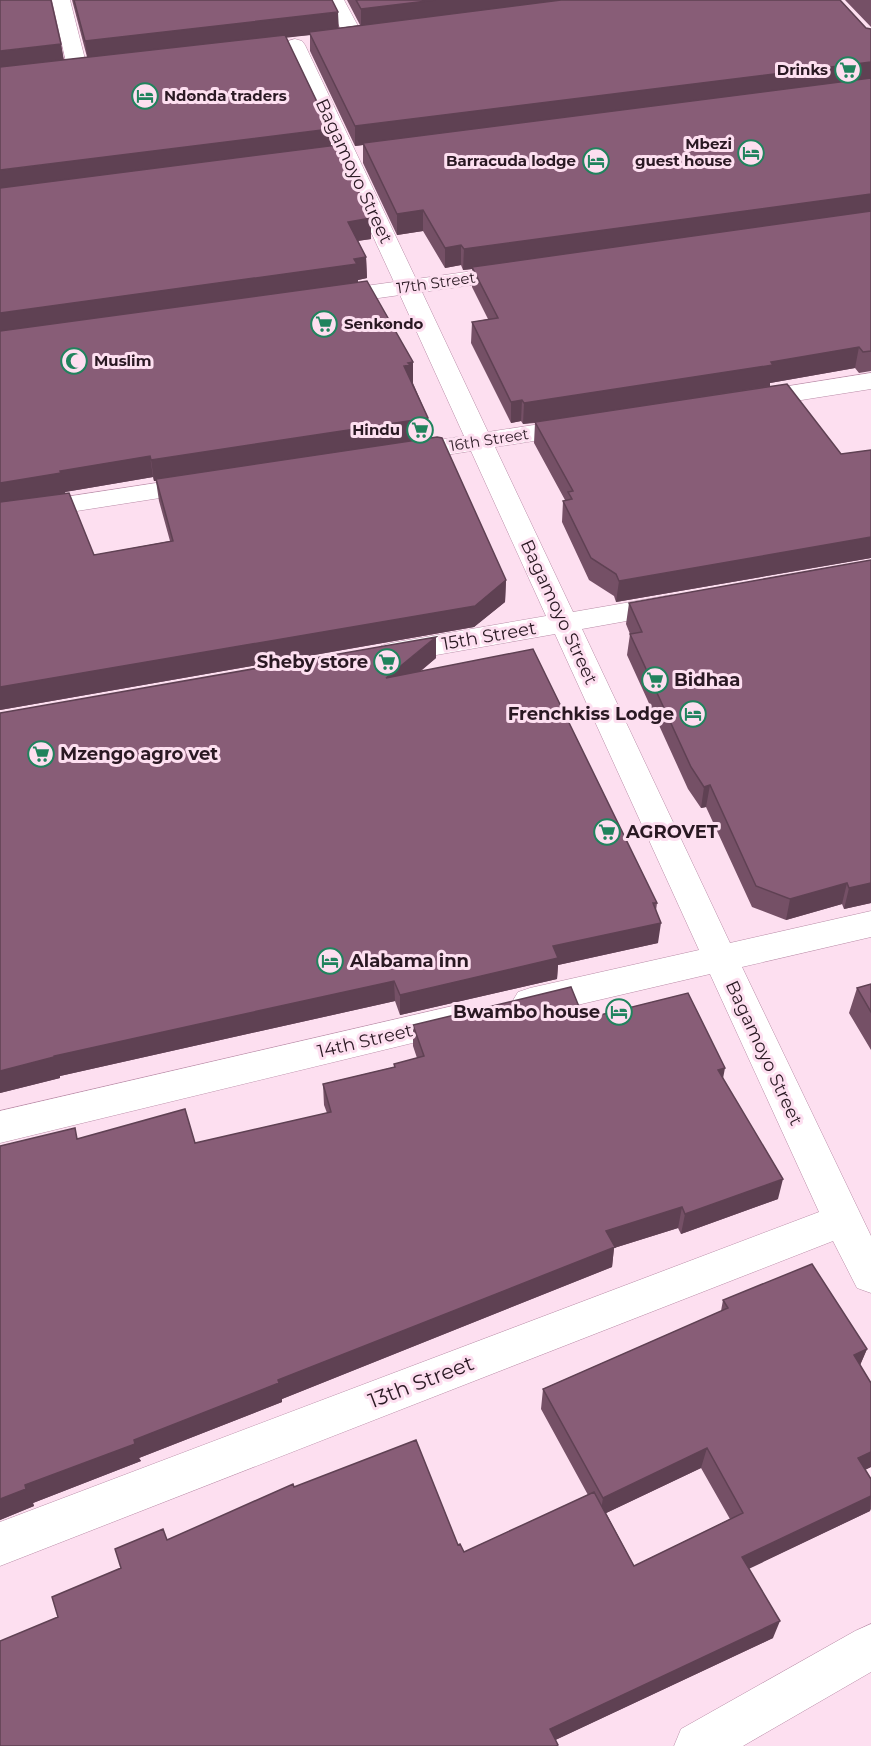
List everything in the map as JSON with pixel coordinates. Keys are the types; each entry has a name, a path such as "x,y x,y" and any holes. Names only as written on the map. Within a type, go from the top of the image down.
{"street":[{"path":"62,0 78,71"},
{"path":"335,0 354,37 377,34"},
{"name":"Bagamoyo Street","path":"354,37 304,44 347,156 842,1220 871,1275"},
{"path":"56,73 100,68"},
{"name":"17th Street","path":"303,302 538,269"},
{"path":"729,403 871,381"},
{"name":"16th Street","path":"375,458 599,423"},
{"path":"0,515 223,481"},
{"name":"15th Street","path":"364,658 700,598"},
{"name":"14th Street","path":"0,1127 719,957 871,924"},
{"name":"13th Street","path":"0,1544 842,1220"},
{"path":"698,1746 871,1647"}],"building":[{"path":"0,0 51,0 61,44 0,51"},
{"path":"74,0 332,0 338,12 85,41"},
{"path":"356,0 435,0 361,9"},
{"path":"561,0 840,0 866,28 871,29 871,62 355,126 309,32"},
{"path":"285,35 330,129 0,170 0,67"},
{"path":"871,78 871,194 464,249 461,245 445,248 423,210 397,214 363,143"},
{"path":"337,145 371,218 348,222 366,257 354,259 357,264 0,313 0,188"},
{"path":"871,211 871,351 863,352 859,347 771,362 773,365 524,403 522,400 511,402 472,322 498,318 472,267"},
{"path":"367,281 413,362 404,366 428,418 151,460 150,456 0,483 0,331"},
{"path":"787,384 841,454 871,450 871,537 619,581 616,574 591,558 563,501 572,499 568,492 573,491 535,422"},
{"path":"442,438 506,580 475,606 0,687 0,502 69,493 94,555 173,541 156,479"},
{"path":"871,560 871,883 849,888 847,883 790,899 756,886 710,785 704,787 691,767 630,634 642,632 629,603"},
{"path":"436,637 386,678 533,649 657,903 653,903 661,923 553,946 558,958 400,995 394,981 54,1056 0,1071 0,713"},
{"path":"871,984 871,1012 857,988"},
{"path":"571,987 584,1019 688,993 725,1068 718,1070 783,1179 685,1214 682,1207 606,1231 615,1247 278,1380 279,1383 134,1440 135,1444 25,1485 26,1489 0,1499 0,1146 75,1128 77,1139 185,1109 195,1143 331,1112 323,1084 395,1067 394,1064 424,1056 413,1025"},
{"path":"812,1264 867,1349 854,1355 871,1383 871,1452 858,1458 871,1479 871,1496 742,1557 780,1621 550,1729 558,1745 556,1746 0,1746 0,1641 58,1617 52,1597 121,1568 115,1549 163,1529 167,1540 293,1484 294,1487 416,1440 458,1545 460,1544 464,1552 594,1492 634,1566 743,1513 707,1448 603,1498 543,1389 728,1308 723,1300"}],"place":[{"name":"Drinks","path":"848,70"},
{"name":"Ndonda traders","path":"145,96"},
{"name":"Mbezi guest house","path":"751,153"},
{"name":"Barracuda lodge","path":"596,161"},
{"name":"Senkondo","path":"324,324"},
{"name":"Muslim","path":"74,361"},
{"name":"Hindu","path":"420,430"},
{"name":"Sheby store","path":"387,662"},
{"name":"Bidhaa","path":"655,680"},
{"name":"Frenchkiss Lodge","path":"693,714"},
{"name":"Mzengo agro vet","path":"41,754"},
{"name":"AGROVET","path":"607,832"},
{"name":"Alabama inn","path":"330,961"},
{"name":"Bwambo house","path":"619,1012"}]}
